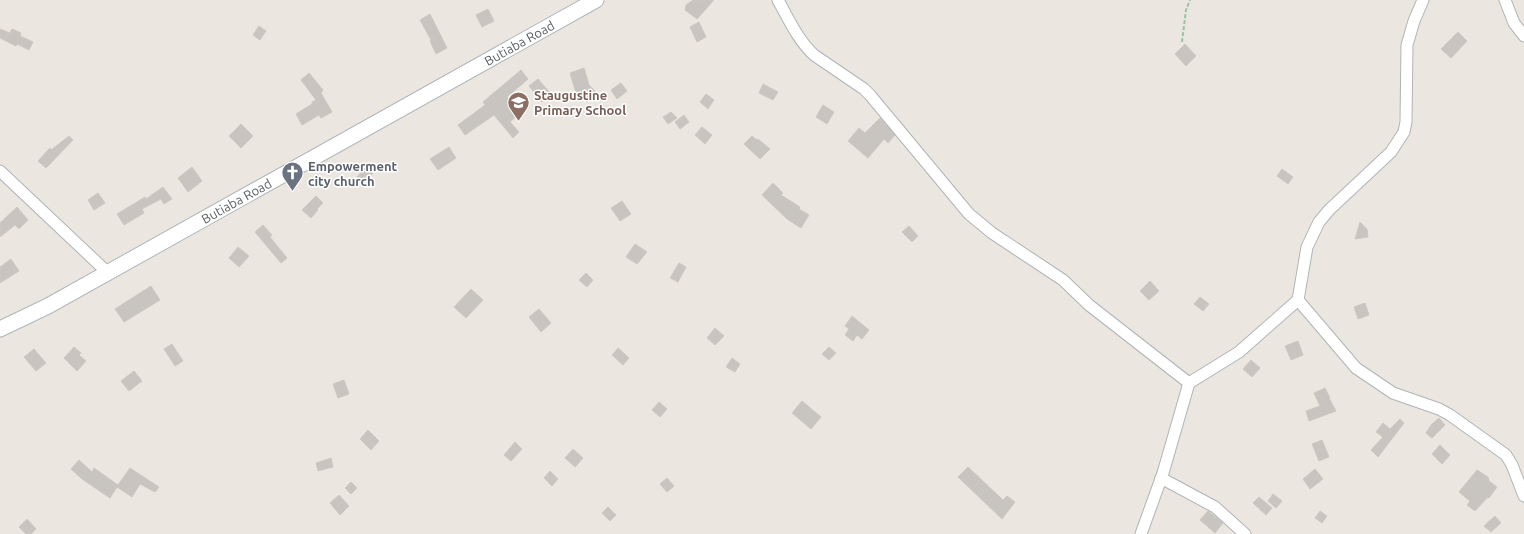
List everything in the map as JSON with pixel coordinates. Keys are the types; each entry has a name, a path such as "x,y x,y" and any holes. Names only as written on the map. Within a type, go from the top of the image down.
{"main road":[{"name":"Butiaba Road","path":"0,329 48,306 596,0"}],"street":[{"path":"778,0 799,38 807,49 864,89 870,95 969,214 992,233 1063,280 1089,305 1189,383"},
{"path":"1141,534 1170,453 1189,383 1239,352 1298,300 1306,247 1319,222 1329,210 1391,152 1404,132 1406,122 1407,45 1414,21 1423,0"},
{"path":"1505,0 1514,23 1524,36"},
{"path":"0,171 107,272"},
{"path":"1298,300 1356,368 1393,393 1439,409 1450,415 1506,455 1512,465 1524,496"},
{"path":"1161,478 1215,507 1245,534"}],"path":[{"path":"1182,42 1186,10 1190,0"}],"building":[{"path":"693,0 714,0 697,19 685,10 686,5"},
{"path":"488,9 494,21 482,27 476,15"},
{"path":"430,14 447,48 436,54 430,41 431,40 420,20"},
{"path":"699,22 706,37 697,42 690,27"},
{"path":"259,26 266,31 260,40 253,35"},
{"path":"0,29 10,33 12,29 21,33 20,36 33,42 29,50 17,44 16,46 0,38"},
{"path":"1458,32 1467,41 1451,58 1441,49"},
{"path":"1185,44 1196,56 1186,66 1175,54"},
{"path":"584,68 589,85 596,92 587,102 575,90 570,73"},
{"path":"521,70 528,79 507,97 521,112 510,122 519,132 513,138 494,115 465,135 458,125 485,105 483,102"},
{"path":"309,73 323,90 321,93 332,112 321,118 319,115 302,125 296,114 316,100 301,80"},
{"path":"538,79 551,94 542,102 529,86"},
{"path":"621,83 627,91 617,99 611,90"},
{"path":"763,84 778,92 773,100 759,93"},
{"path":"706,94 714,100 708,109 700,102"},
{"path":"823,105 834,112 827,124 816,117"},
{"path":"671,112 677,118 668,124 663,117"},
{"path":"684,115 689,122 680,129 675,122"},
{"path":"880,118 895,135 888,143 884,139 868,158 848,141 859,128 865,133"},
{"path":"241,124 253,136 241,148 229,136"},
{"path":"702,127 712,135 705,144 695,135"},
{"path":"69,136 73,140 46,168 38,161 50,148 51,150"},
{"path":"752,136 770,149 760,159 744,144"},
{"path":"449,147 456,158 438,170 430,159"},
{"path":"192,167 202,181 188,192 178,178"},
{"path":"366,167 373,173 364,183 357,177"},
{"path":"1282,169 1293,177 1288,184 1277,176"},
{"path":"773,183 783,193 781,195 800,207 799,209 809,215 801,228 787,219 762,195"},
{"path":"163,187 172,199 164,204 161,199 142,209 144,213 124,225 117,214 145,197 146,199"},
{"path":"98,193 105,203 94,210 88,200"},
{"path":"316,196 323,203 311,218 302,210"},
{"path":"622,201 631,214 620,221 611,208"},
{"path":"17,207 28,220 19,229 15,225 0,237 0,223"},
{"path":"1360,222 1367,229 1368,237 1355,239"},
{"path":"263,225 272,235 270,237 287,258 281,263 255,232"},
{"path":"909,226 918,236 912,242 902,232"},
{"path":"635,244 647,252 637,264 626,257"},
{"path":"238,247 249,256 239,267 229,258"},
{"path":"11,259 19,271 0,283 0,267"},
{"path":"679,263 686,267 678,282 670,278"},
{"path":"586,273 593,280 587,287 579,280"},
{"path":"1150,281 1159,291 1149,300 1140,291"},
{"path":"151,286 160,300 124,322 115,309"},
{"path":"471,289 483,300 466,318 454,307"},
{"path":"1200,297 1209,304 1203,311 1194,304"},
{"path":"1365,303 1369,315 1358,319 1354,307"},
{"path":"539,309 551,323 541,332 529,317"},
{"path":"852,316 869,330 862,339 857,335 853,341 845,335 849,329 845,326"},
{"path":"715,328 724,336 715,345 707,338"},
{"path":"1298,341 1303,355 1291,360 1285,346"},
{"path":"172,344 183,361 175,366 164,349"},
{"path":"74,347 81,353 79,355 86,361 77,371 64,358"},
{"path":"829,347 836,353 829,360 822,354"},
{"path":"618,348 629,358 623,365 612,355"},
{"path":"34,349 46,363 36,371 24,357"},
{"path":"732,358 740,364 735,372 726,367"},
{"path":"1251,360 1260,368 1252,377 1243,369"},
{"path":"134,371 142,381 129,391 121,381"},
{"path":"344,380 349,394 338,398 333,384"},
{"path":"1325,388 1336,411 1309,421 1306,411 1320,406 1314,393"},
{"path":"802,401 821,417 811,429 792,413"},
{"path":"659,402 667,409 660,417 652,410"},
{"path":"1439,418 1445,425 1432,438 1426,433 1431,425"},
{"path":"1400,419 1404,423 1378,457 1371,450 1383,437 1376,432 1383,423 1390,429"},
{"path":"368,430 379,441 371,450 360,439"},
{"path":"1322,440 1329,457 1319,461 1312,444"},
{"path":"515,442 522,449 511,461 504,455"},
{"path":"1440,445 1450,455 1442,464 1432,454"},
{"path":"573,449 583,458 575,467 565,458"},
{"path":"331,458 333,467 318,471 316,463"},
{"path":"79,460 92,472 94,468 118,485 130,468 159,487 155,492 140,484 132,497 117,487 110,498 82,479 71,469"},
{"path":"968,467 1003,500 1007,496 1015,502 1002,519 958,477"},
{"path":"1315,469 1323,479 1310,489 1303,479"},
{"path":"1477,470 1488,477 1489,481 1497,487 1489,498 1488,497 1475,511 1467,505 1470,501 1459,492"},
{"path":"550,471 558,479 552,486 544,478"},
{"path":"667,478 674,486 667,492 660,484"},
{"path":"351,482 357,488 351,494 345,488"},
{"path":"1273,494 1282,501 1276,508 1268,501"},
{"path":"339,495 349,506 340,515 330,503"},
{"path":"1259,497 1272,508 1266,515 1253,503"},
{"path":"608,507 616,515 610,521 602,513"},
{"path":"1208,511 1223,523 1215,533 1200,520"},
{"path":"1320,511 1327,516 1322,523 1315,518"},
{"path":"1495,516 1501,523 1491,532 1484,526"},
{"path":"27,519 36,529 31,534 26,534 19,527"}],"place":[{"name":"Staugustine Primary School","path":"519,122"},
{"name":"Empowerment city church","path":"293,192"}]}
